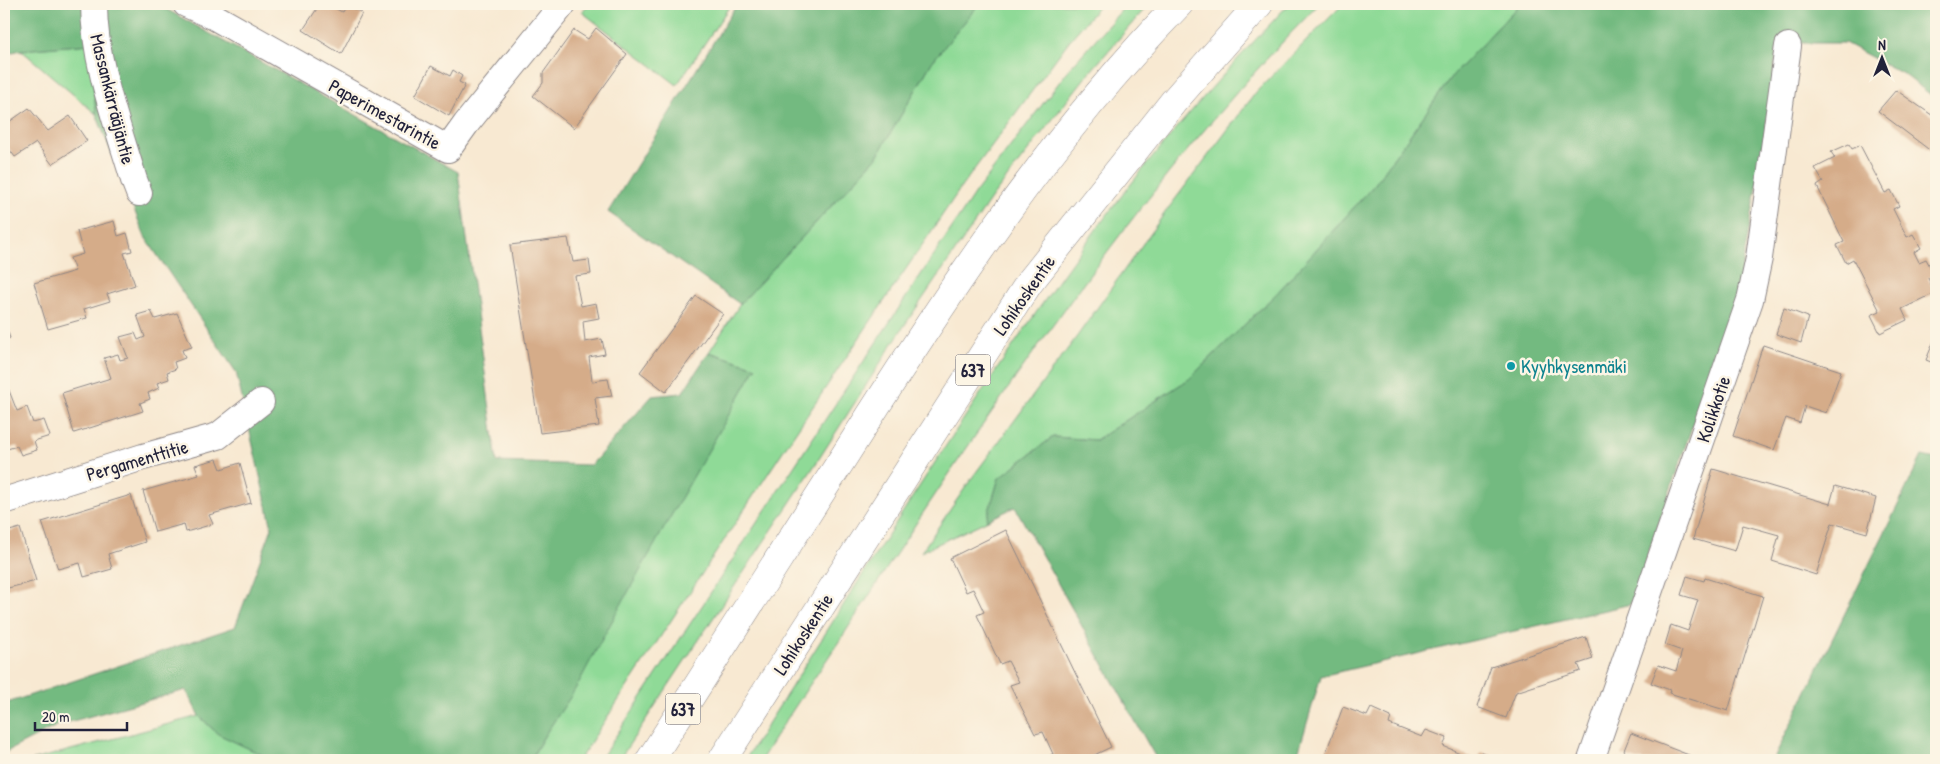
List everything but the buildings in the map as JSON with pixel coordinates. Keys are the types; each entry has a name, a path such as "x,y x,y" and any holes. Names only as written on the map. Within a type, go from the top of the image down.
{"main road":[{"name":"637","path":"650,760 924,330 1051,151 1151,32 1179,4"},
{"name":"Lohikoskentie","path":"722,760 1029,284 1174,101 1259,4"}],"street":[{"name":"Massankärrääjäntie","path":"94,4 94,26 108,93 134,180 140,193"},
{"name":"Paperimestarintie","path":"186,4 213,16 448,149 563,4"},
{"name":"Kolikkotie","path":"1591,760 1750,300 1759,258 1788,46"},
{"name":"Pergamenttitie","path":"4,500 218,436 261,402"}],"green space":[{"path":"4,4 157,4 458,172 497,462 591,465 652,396 682,393 709,352 756,367 577,686 541,741 531,760 273,760 218,734 199,716 186,690 58,725 4,753 4,704 235,627 272,528 236,372 145,237 96,114 90,44 21,50 4,54"},
{"path":"589,4 731,4 677,85 582,12"},
{"path":"737,4 979,4 932,62 876,158 740,304 608,212"},
{"path":"979,4 1101,4 1069,41 962,186 785,448 579,760 531,760 572,692 756,367 709,352 740,304 876,158 932,62"},
{"path":"1127,4 1149,4 1084,79 993,196 902,329 815,465 619,760 600,760 975,193 1070,68"},
{"path":"1289,4 1319,4 1266,59 1216,116 1120,235 986,420 761,760 745,760 918,489 1053,289 1122,195 1168,139 1239,57"},
{"path":"1343,4 1520,4 1453,75 1375,184 1278,292 1189,379 1096,440 1053,437 999,478 986,521 921,552 974,475 1078,335 1164,214 1257,91"},
{"path":"1520,4 1936,4 1936,99 1905,75 1845,43 1778,43 1757,188 1736,299 1631,604 1321,676 1296,760 1157,760 1015,507 986,521 999,478 1053,437 1096,440 1189,379 1278,292 1375,184 1453,75"},
{"path":"90,44 96,114 21,50"},
{"path":"1922,456 1936,459 1936,760 1773,760"},
{"path":"199,716 218,734 273,760 33,760"}],"place":[{"name":"Kyyhkysenmäki","path":"1511,366"}]}
